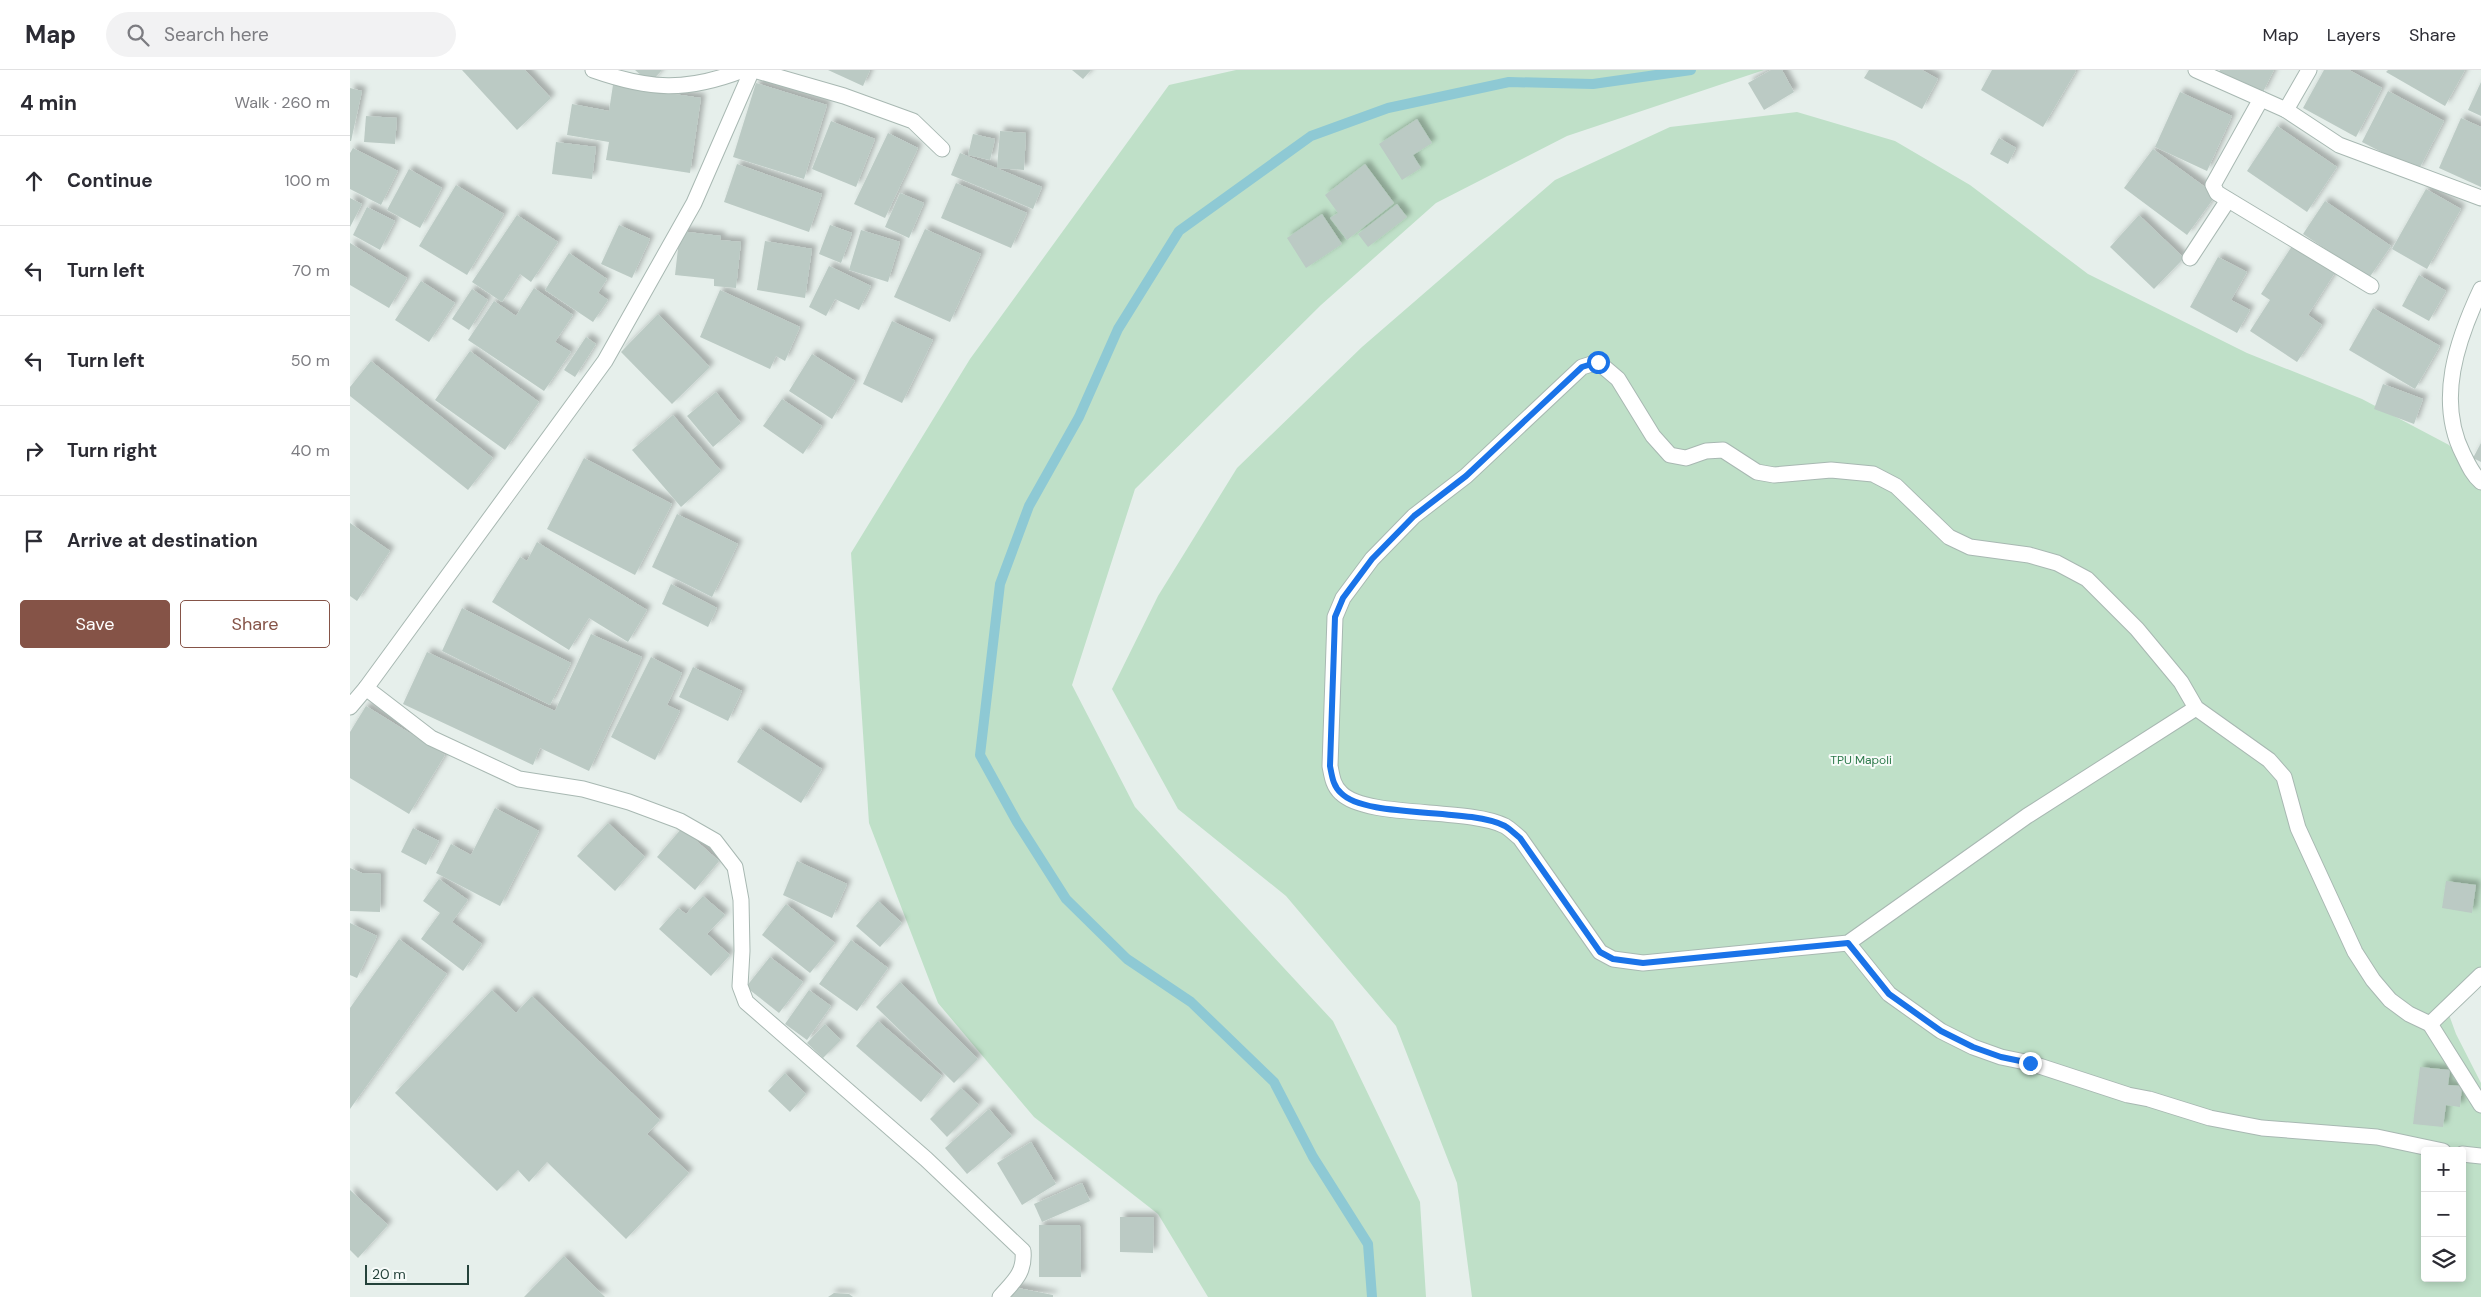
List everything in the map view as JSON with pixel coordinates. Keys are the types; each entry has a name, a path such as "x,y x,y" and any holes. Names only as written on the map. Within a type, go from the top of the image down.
{"street":[{"path":"593,70 625,81 654,86 681,87 719,79 743,70"},
{"path":"350,706 366,688 605,361 694,203 753,70 844,96 913,121 942,149"},
{"path":"2196,70 2286,110 2339,145 2481,198"},
{"path":"2286,110 2309,70"},
{"path":"2261,99 2213,184 2217,193 2371,286"},
{"path":"2190,258 2228,200"},
{"path":"2481,289 2458,342 2449,400 2453,435 2473,474 2481,482"},
{"path":"2196,708 2027,816 1848,943 1643,963 1613,959 1600,952 1520,838 1505,826 1482,819 1387,808 1353,801 1341,794 1333,783 1330,766 1335,617 1343,598 1372,559 1414,516 1466,476 1582,367 1598,362 1607,367 1618,379 1653,436 1670,455 1686,458 1706,451 1723,450 1757,472 1774,475 1831,470 1854,470 1873,474 1896,486 1949,537 1970,547 2029,555 2057,563 2087,579 2137,629 2181,682 2196,708 2270,760 2284,777 2298,828 2355,952 2373,980 2390,1000 2408,1014 2430,1024 2481,1106"},
{"path":"366,688 431,738 519,779 582,789 629,802 680,821 715,840 735,867 741,900 742,951 740,986 746,1002 926,1159 1023,1251 1024,1264 1019,1276 1000,1297"},
{"path":"1848,943 1889,994 1941,1031 1982,1051 2210,1118 2262,1128 2377,1138 2423,1147"},
{"path":"2430,1024 2481,975"},
{"path":"2466,1154 2481,1156"}],"green space":[{"path":"1236,70 1764,70 1567,136 1436,203 1321,305 1135,489 1072,685 1135,807 1333,1021 1420,1202 1426,1297 1208,1297 1158,1214 1034,1117 938,1003 869,823 851,553 970,359 1169,85"},
{"name":"TPU Mapoli","path":"1797,112 1895,141 1970,185 2088,274 2247,353 2362,399 2449,445 2481,479 2481,974 2448,1012 2456,1034 2481,1083 2481,1297 1472,1297 1457,1183 1396,1026 1286,896 1178,809 1112,689 1158,596 1237,468 1362,347 1555,180 1670,127"}],"building":[{"path":"462,70 525,70 551,98 517,130"},
{"path":"635,70 662,70 650,83"},
{"path":"828,70 870,70 863,86"},
{"path":"1072,70 1091,70 1083,79"},
{"path":"1771,70 1782,70 1794,92 1764,110 1748,83"},
{"path":"1869,70 1922,70 1938,79 1922,109 1864,78"},
{"path":"1992,70 2076,71 2043,127 1981,90"},
{"path":"2220,70 2274,70 2262,94 2219,72"},
{"path":"2324,70 2349,70 2382,88 2356,137 2303,108"},
{"path":"2388,70 2465,70 2445,106 2386,72"},
{"path":"2481,82 2481,116 2468,110"},
{"path":"756,83 827,105 804,179 733,157"},
{"path":"613,85 701,98 690,173 606,160 609,142 567,135 572,104 609,111"},
{"path":"350,88 362,91 351,141 350,141"},
{"path":"2388,91 2444,121 2418,171 2362,142"},
{"path":"2180,92 2232,116 2207,171 2155,147"},
{"path":"366,116 397,118 395,144 364,142"},
{"path":"2461,118 2481,127 2481,187 2439,168"},
{"path":"1417,119 1432,143 1413,155 1421,168 1402,180 1379,144"},
{"path":"831,121 875,139 856,187 812,169"},
{"path":"2277,126 2337,167 2307,212 2247,171"},
{"path":"1000,131 1026,133 1024,170 997,168"},
{"path":"888,133 918,148 885,218 854,204"},
{"path":"973,134 995,139 990,160 968,155"},
{"path":"1999,138 2016,148 2008,164 1990,154"},
{"path":"556,142 596,147 592,179 552,174"},
{"path":"353,148 398,171 381,205 350,189 350,153"},
{"path":"2153,149 2216,195 2187,235 2124,188"},
{"path":"960,153 1042,187 1033,209 951,175"},
{"path":"737,164 822,194 809,232 724,202"},
{"path":"1365,164 1394,203 1347,240 1330,218 1338,213 1325,195"},
{"path":"409,169 442,188 420,228 387,210"},
{"path":"956,183 1027,213 1011,248 941,218"},
{"path":"456,185 504,214 467,275 419,246"},
{"path":"2426,189 2461,209 2427,269 2392,249"},
{"path":"900,193 924,203 909,238 885,227"},
{"path":"350,198 362,204 350,227"},
{"path":"2325,201 2391,246 2369,278 2303,234"},
{"path":"1397,204 1407,217 1368,247 1358,234"},
{"path":"367,207 395,221 380,250 353,235"},
{"path":"1322,214 1342,244 1306,268 1287,238"},
{"path":"517,215 558,242 531,282 520,274 502,302 472,282"},
{"path":"2139,215 2184,258 2154,289 2110,247"},
{"path":"619,225 650,239 632,278 601,264"},
{"path":"830,225 852,233 841,263 819,254"},
{"path":"925,229 981,254 950,322 894,297"},
{"path":"861,230 900,242 888,282 849,270"},
{"path":"680,231 721,236 720,240 741,242 736,288 714,286 714,279 675,275"},
{"path":"765,241 812,249 805,298 757,290"},
{"path":"350,243 407,278 389,308 350,285"},
{"path":"2294,243 2336,271 2308,315 2322,325 2297,362 2250,331 2270,300 2261,294"},
{"path":"569,253 607,279 598,293 608,300 593,322 545,290"},
{"path":"2218,257 2247,272 2231,300 2250,310 2237,333 2190,307"},
{"path":"829,266 871,286 859,310 835,299 826,316 809,307"},
{"path":"2419,275 2446,291 2429,321 2402,306"},
{"path":"421,281 455,303 429,342 395,320"},
{"path":"534,288 573,315 555,342 571,352 544,391 468,340 494,301 516,316"},
{"path":"472,289 488,300 469,330 452,319"},
{"path":"720,290 800,327 785,361 776,356 770,369 700,337"},
{"path":"2373,308 2440,346 2415,389 2349,350"},
{"path":"658,314 710,367 672,404 621,352"},
{"path":"892,321 933,340 902,403 863,384"},
{"path":"586,337 596,344 575,377 564,370"},
{"path":"470,351 539,402 505,450 435,400"},
{"path":"812,354 855,381 832,419 789,391"},
{"path":"371,361 493,458 468,490 350,396 350,387"},
{"path":"2383,384 2423,399 2414,424 2374,409"},
{"path":"716,392 741,423 713,447 687,416"},
{"path":"782,399 822,426 803,454 763,426"},
{"path":"673,415 721,471 681,507 632,450"},
{"path":"2481,443 2481,462 2473,458"},
{"path":"584,458 672,504 635,575 547,529"},
{"path":"677,514 738,544 712,597 652,567"},
{"path":"350,523 390,551 357,601 350,596"},
{"path":"537,542 647,610 628,642 589,618 569,650 492,602 520,557 527,561"},
{"path":"671,584 717,608 708,627 662,604"},
{"path":"462,608 571,663 550,705 442,651"},
{"path":"591,634 642,657 589,771 540,748 533,765 403,704 427,652 555,711"},
{"path":"651,657 682,673 667,705 680,711 655,760 611,737"},
{"path":"693,667 742,691 728,721 679,697"},
{"path":"366,706 445,755 409,814 350,778 350,732"},
{"path":"759,728 822,769 801,803 737,762"},
{"path":"495,808 539,831 500,906 436,873 451,844 471,855"},
{"path":"608,823 645,857 615,891 577,856"},
{"path":"413,828 439,841 426,865 401,852"},
{"path":"682,828 719,861 695,890 657,857"},
{"path":"797,861 847,884 832,918 783,895"},
{"path":"350,868 362,873 381,874 380,912 350,911"},
{"path":"439,879 468,900 452,922 482,944 463,971 421,939 440,913 423,901"},
{"path":"2446,881 2476,885 2472,913 2442,908"},
{"path":"703,896 725,915 707,934 730,955 711,976 659,929 678,908 686,914"},
{"path":"878,901 902,923 880,947 856,926"},
{"path":"786,904 835,943 810,973 762,935"},
{"path":"350,923 377,936 357,978 350,975"},
{"path":"399,939 447,974 350,1109 350,1008"},
{"path":"851,940 888,968 857,1011 819,984"},
{"path":"770,957 803,982 779,1013 746,987"},
{"path":"900,982 978,1059 954,1083 876,1007"},
{"path":"492,990 516,1013 532,996 660,1120 647,1134 689,1173 626,1239 547,1162 529,1182 518,1170 497,1191 395,1093"},
{"path":"809,990 831,1006 807,1040 785,1024"},
{"path":"878,1021 942,1076 921,1102 856,1046"},
{"path":"825,1024 841,1040 823,1058 807,1043"},
{"path":"2420,1067 2450,1070 2448,1085 2462,1086 2460,1107 2446,1105 2443,1127 2413,1124"},
{"path":"785,1073 806,1094 790,1112 768,1091"},
{"path":"961,1088 979,1105 947,1137 930,1119"},
{"path":"989,1109 1012,1136 967,1174 945,1148"},
{"path":"1031,1142 1056,1184 1022,1205 997,1163"},
{"path":"1082,1183 1090,1201 1042,1222 1034,1204"},
{"path":"350,1190 388,1225 358,1258 350,1250"},
{"path":"1120,1217 1154,1217 1153,1253 1120,1252"},
{"path":"1039,1225 1080,1225 1081,1277 1039,1277"},
{"path":"564,1256 605,1297 524,1297"},
{"path":"1013,1287 1053,1295 1053,1297 1011,1297"},
{"path":"834,1293 849,1294 853,1297 828,1297"}],"waterway":[{"path":"1372,1297 1368,1244 1313,1157 1274,1082 1191,1002 1127,959 1066,899 1017,822 980,755 1000,584 1029,506 1079,417 1118,329 1179,231 1311,136 1388,108 1509,82 1593,84 1691,70"}],"route":[{"path":"1598,362 1582,367 1541,404 1529,419 1466,476 1414,516 1372,559 1343,598 1335,617 1331,691 1330,766 1333,783 1341,794 1353,801 1387,808 1482,819 1505,826 1520,838 1582,929 1600,952 1613,959 1643,963 1848,943 1889,994 1941,1031 1973,1047 2001,1057 2030,1063"}]}
